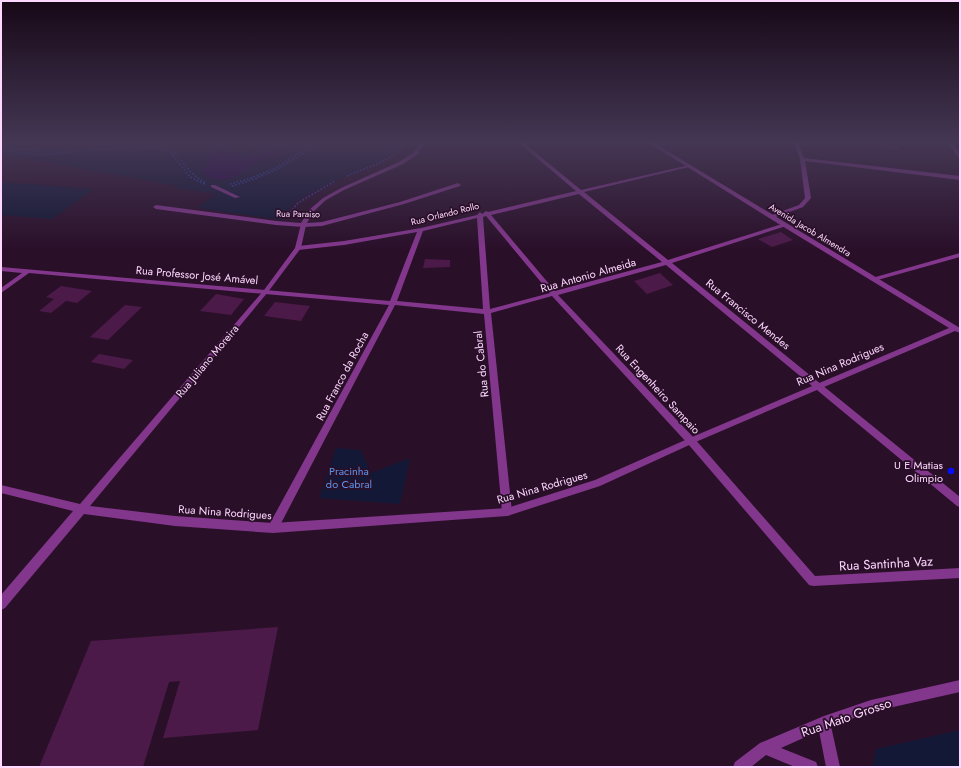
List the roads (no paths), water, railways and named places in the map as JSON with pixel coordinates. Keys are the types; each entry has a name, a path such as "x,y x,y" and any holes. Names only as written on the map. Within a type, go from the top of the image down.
{"street":[{"name":"Rua Juliano Moreira","path":"1,604 266,291 298,248 305,217 309,211 348,186 364,179"},
{"name":"Rua Francisco Mendes","path":"564,179 960,503"},
{"name":"Rua Orlando Rollo","path":"298,248 344,243 421,230 632,179"},
{"name":"Avenida Jacob Almendra","path":"708,179 957,329"},
{"path":"771,217 800,206 807,199 808,192 806,179"},
{"path":"212,185 238,196 225,185"},
{"name":"Rua Paraiso","path":"156,207 250,220 303,225 322,224 377,210 458,185"},
{"name":"Rua Engenheiro Sampaio","path":"483,214 555,295 691,441 813,581"},
{"name":"Rua do Cabral","path":"483,214 487,312 507,512"},
{"name":"Rua Antonio Almeida","path":"392,304 487,312 555,295 667,263 784,225"},
{"name":"Rua Franco da Rocha","path":"273,528 392,304 421,230"},
{"path":"874,279 960,255"},
{"name":"Rua Professor José Amável","path":"1,270 266,291 392,304"},
{"path":"1,291 27,272"},
{"name":"Rua Nina Rodrigues","path":"1,489 82,510 175,521 273,528 507,512 597,483 817,386 957,329"},
{"name":"Rua Santinha Vaz","path":"813,581 960,573"},
{"name":"Rua Mato Grosso","path":"740,767 765,748 824,722 871,706 960,686"},
{"path":"824,722 833,767"},
{"path":"765,748 811,767"}],"place":[{"name":"U E Matias Olimpio","path":"951,471"}],"park label":[{"name":"Pracinha do Cabral","path":"349,477"}]}
